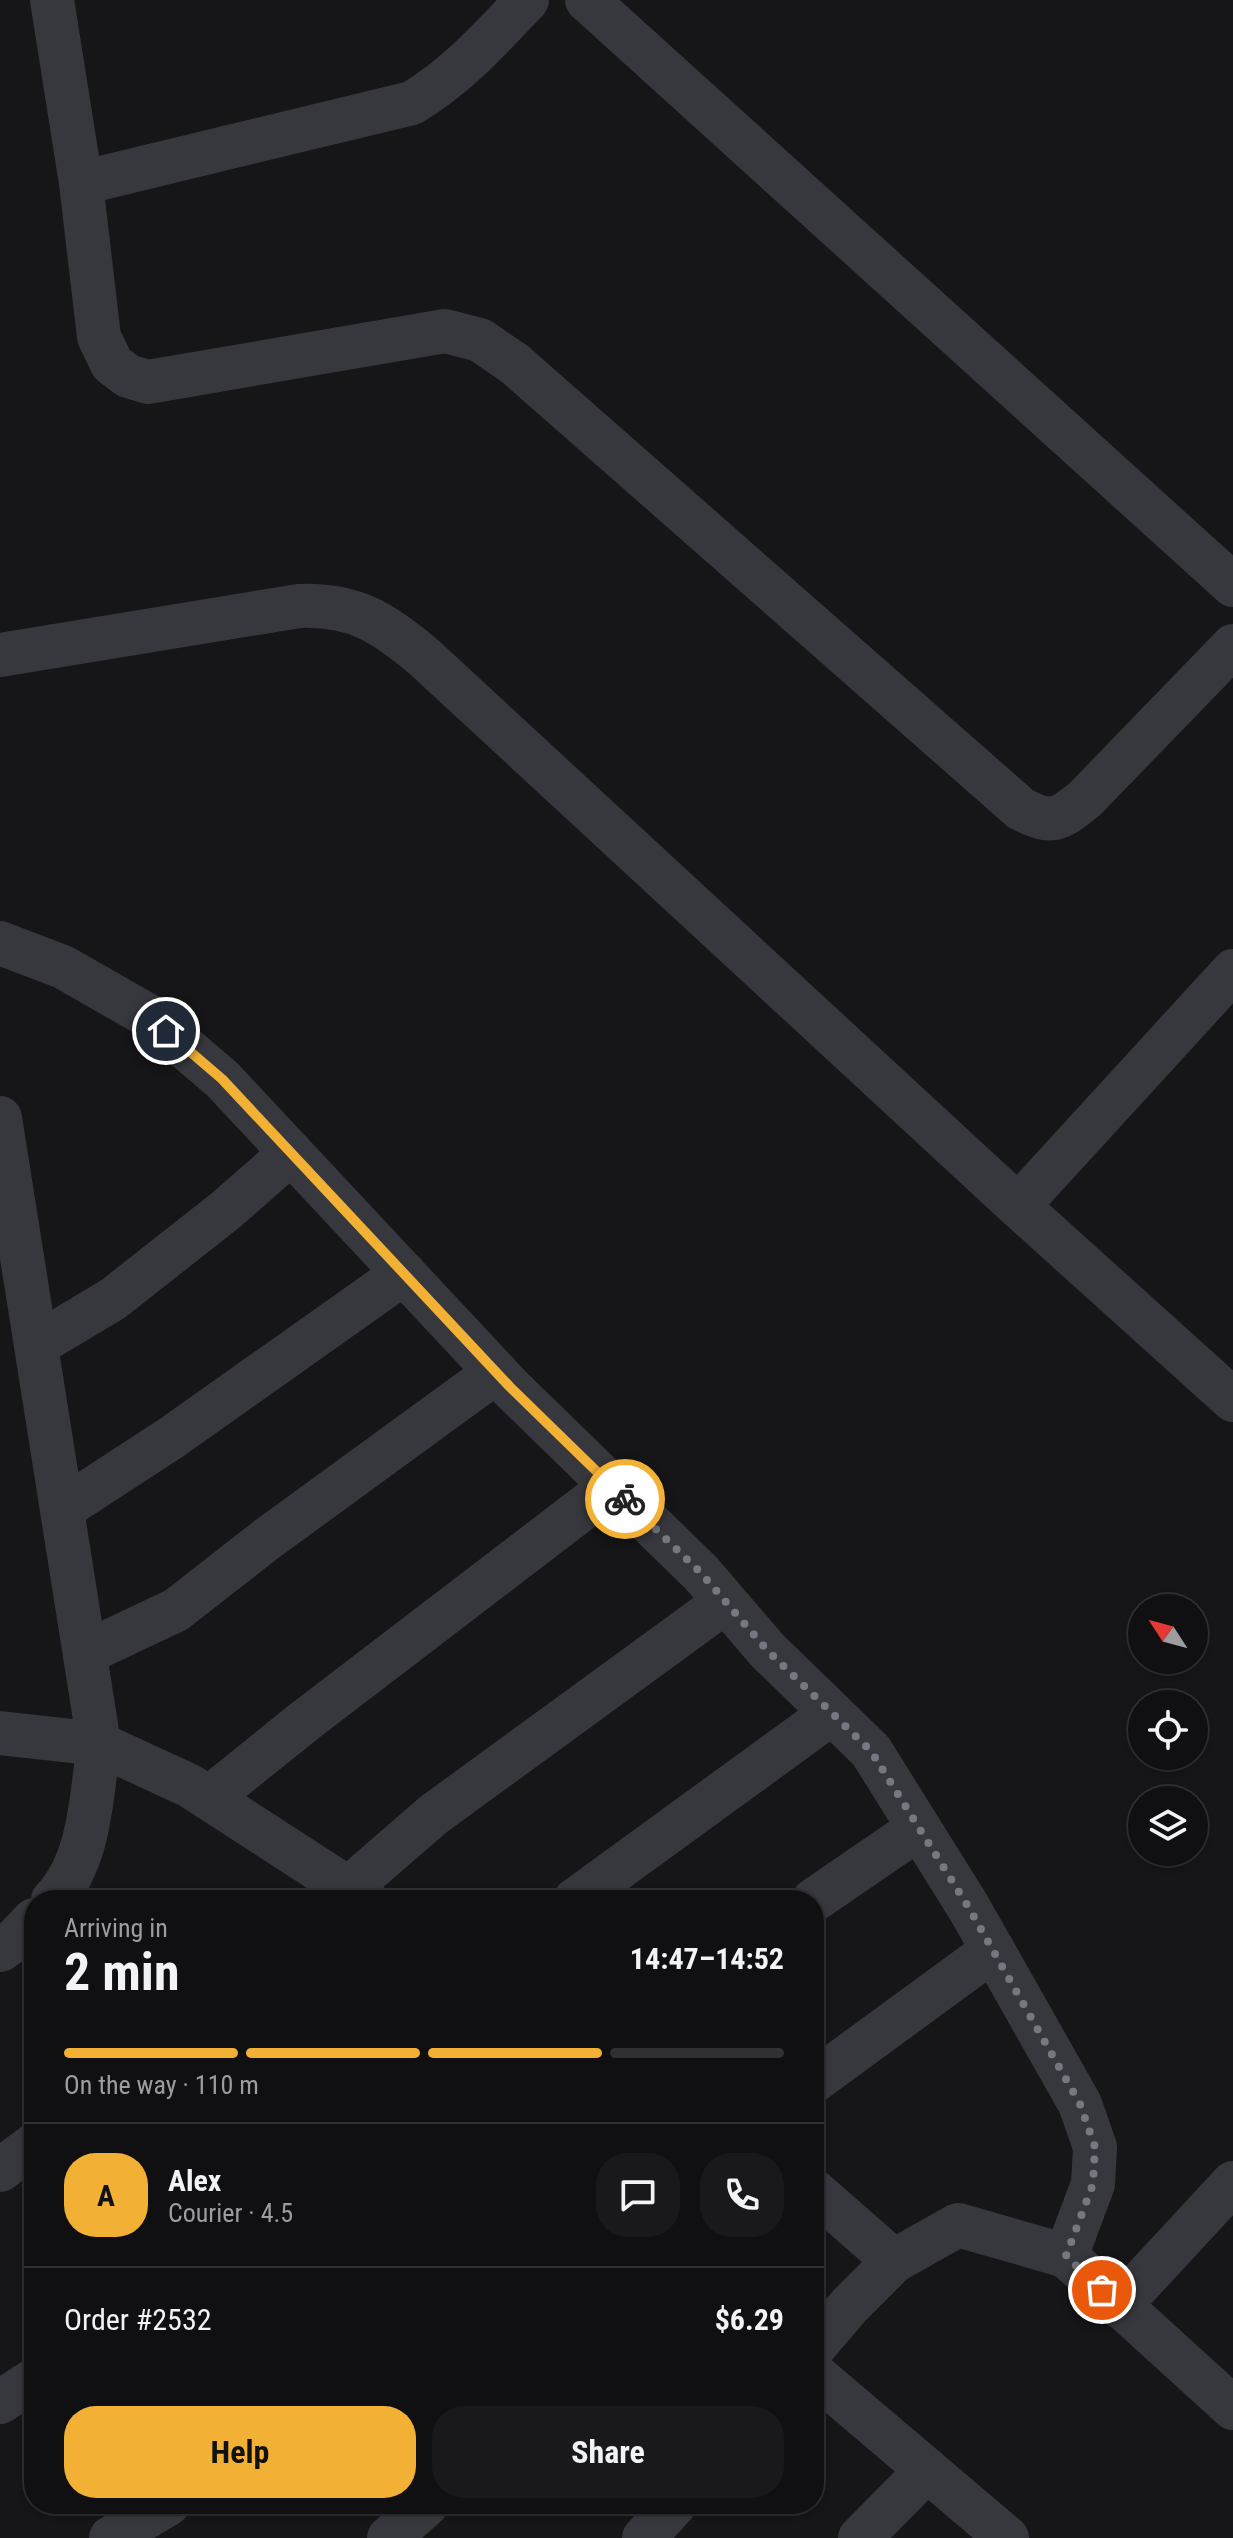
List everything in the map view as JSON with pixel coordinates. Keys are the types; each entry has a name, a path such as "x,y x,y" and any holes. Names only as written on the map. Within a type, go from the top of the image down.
{"street":[{"path":"52,0 81,183 99,337 112,364 128,376 148,382 445,331 480,340 515,364 1021,809 1039,819 1052,820 1085,799 1233,646"},
{"path":"81,183 412,103 439,87 527,0"},
{"path":"587,0 1233,585"},
{"path":"0,655 299,606 348,610 393,630 1233,1400"},
{"path":"0,943 63,967 147,1015 222,1079 496,1372 612,1486 725,1602 767,1650 871,1751 993,1950 1080,2104 1095,2147 1093,2184 1066,2256"},
{"path":"1018,1206 1233,971"},
{"path":"1,1132 99,1744 85,1840 62,1890"},
{"path":"36,1345 113,1299 226,1210 291,1153"},
{"path":"62,1509 171,1438 404,1273"},
{"path":"85,1653 176,1610 267,1539 496,1372"},
{"path":"209,1798 612,1486"},
{"path":"355,1890 433,1815 725,1602"},
{"path":"589,1890 832,1713"},
{"path":"0,1733 99,1744 190,1786 340,1890"},
{"path":"824,1893 919,1828"},
{"path":"0,1950 24,1931"},
{"path":"824,2074 993,1950"},
{"path":"0,2170 24,2152"},
{"path":"1119,2306 1233,2183"},
{"path":"824,2200 894,2261"},
{"path":"824,2335 894,2261 958,2225 1066,2256 1233,2408"},
{"path":"824,2382 1007,2538"},
{"path":"0,2402 24,2386"},
{"path":"860,2538 927,2470"},
{"path":"111,2538 151,2514"},
{"path":"389,2538 416,2514"},
{"path":"644,2538 666,2514"}],"way so far":[{"path":"625,1499 701,1573 767,1650 871,1751 969,1908 1080,2104 1095,2147 1093,2184 1066,2256 1102,2290"}],"route":[{"path":"166,1031 222,1079 510,1387 625,1499"}]}
